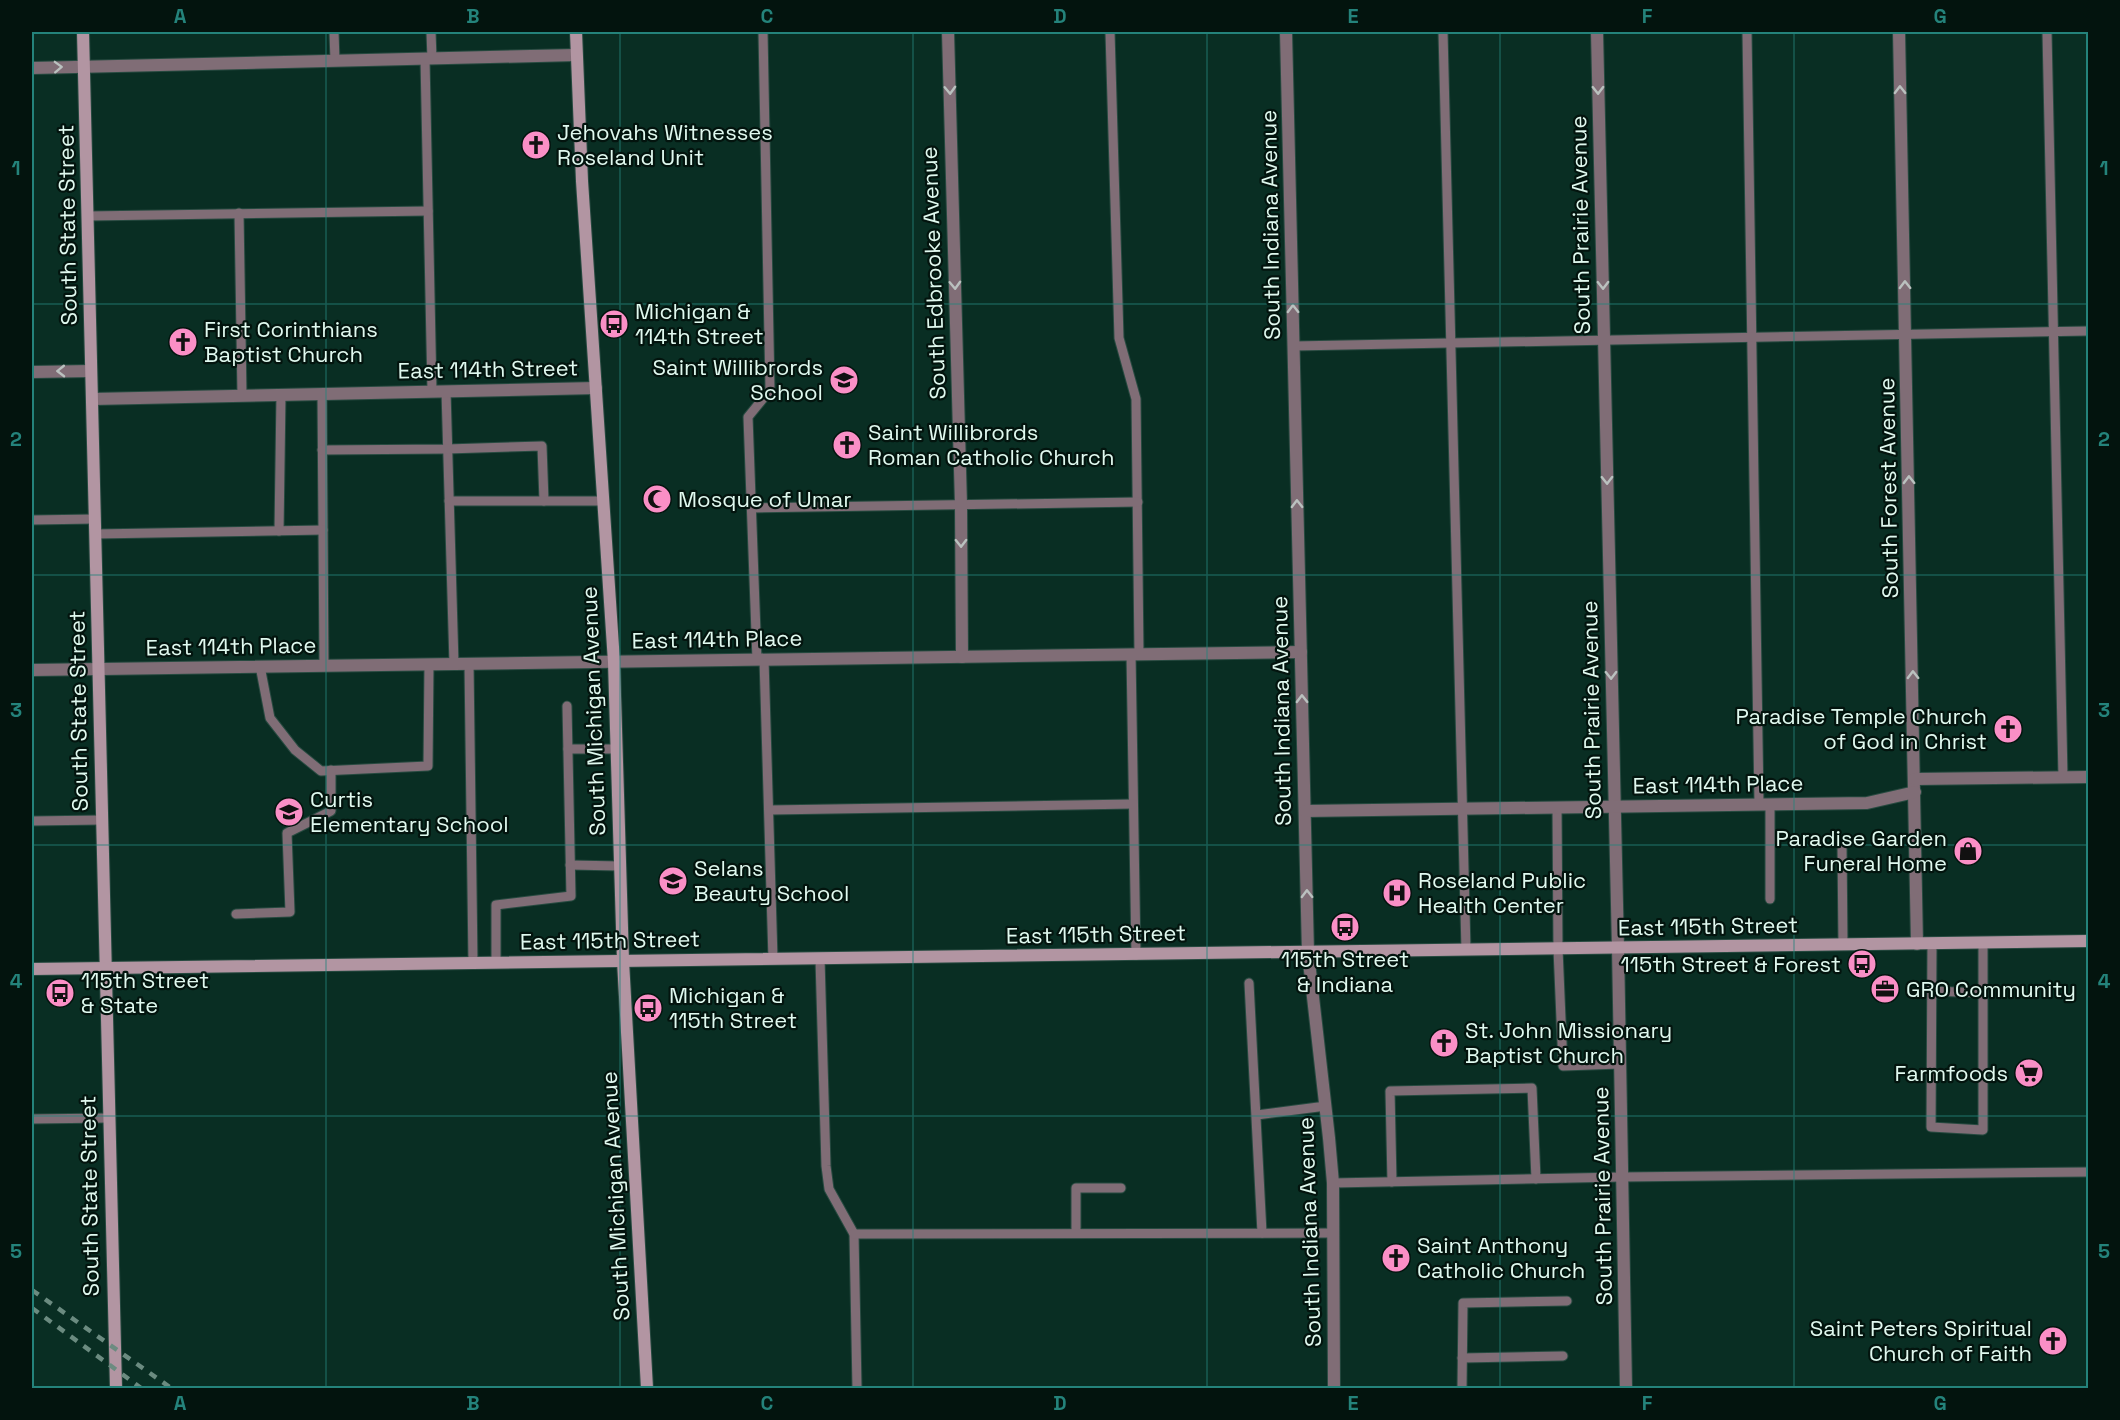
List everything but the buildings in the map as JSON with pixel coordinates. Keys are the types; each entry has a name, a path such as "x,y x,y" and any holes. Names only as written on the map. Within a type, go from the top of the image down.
{"street":[{"name":"South State Street","path":"83,32 116,1389"},
{"name":"South Michigan Avenue","path":"576,32 582,181 614,662 623,961 647,1389"},
{"name":"South Edbrooke Avenue","path":"948,32 961,505 962,657"},
{"name":"South Indiana Avenue","path":"1286,32 1308,953 1333,1182 1334,1389"},
{"name":"South Prairie Avenue","path":"1597,32 1626,1389"},
{"name":"South Forest Avenue","path":"1899,32 1917,944"},
{"path":"32,68 576,55"},
{"path":"32,372 91,371"},
{"name":"East 114th Street","path":"92,399 596,388"},
{"name":"East 114th Place","path":"32,670 1301,652"},
{"path":"1915,779 2088,777"},
{"name":"East 114th Place","path":"1305,811 1867,803 1915,792"},
{"name":"East 115th Street","path":"32,969 2088,941"}],"lane":[{"path":"334,32 335,61"},
{"path":"431,32 428,59 428,211 432,391"},
{"path":"763,32 770,390 748,417 751,508 770,810 773,959"},
{"path":"1110,32 1119,338 1136,399 1138,502 1133,804 1136,955"},
{"path":"1443,32 1466,950"},
{"path":"1747,32 1751,337 1770,899"},
{"path":"2047,32 2063,777"},
{"path":"88,216 428,211"},
{"path":"239,213 242,395"},
{"path":"1294,346 2088,331"},
{"path":"446,391 454,664"},
{"path":"322,394 324,666"},
{"path":"279,531 281,395"},
{"path":"322,450 542,446 544,501"},
{"path":"449,501 604,501"},
{"path":"751,508 1138,502"},
{"path":"32,520 94,519"},
{"path":"95,534 323,530"},
{"path":"260,666 270,718 295,750 321,771 428,766 429,664"},
{"path":"469,664 473,963"},
{"path":"496,963 496,905 571,896 567,706"},
{"path":"568,749 617,749"},
{"path":"236,914 290,912 287,832 331,811 331,770"},
{"path":"770,810 1133,804"},
{"path":"1557,807 1558,949 1563,1066 1620,1064"},
{"path":"32,821 101,820"},
{"path":"1842,846 1842,945"},
{"path":"570,865 621,866"},
{"path":"1932,944 1931,1127 1983,1130 1983,943"},
{"path":"820,959 825,1166 829,1190 854,1234 857,1389"},
{"path":"1249,983 1262,1233"},
{"path":"1932,992 1983,993"},
{"path":"1392,1182 1390,1091 1532,1088 1536,1179"},
{"path":"1257,1115 1326,1106"},
{"path":"32,1119 108,1118"},
{"path":"1333,1182 2088,1172"},
{"path":"1076,1233 1076,1188 1121,1188"},
{"path":"854,1234 1333,1233"},
{"path":"1462,1389 1463,1303 1567,1301"},
{"path":"1462,1358 1563,1356"}],"railway":[{"path":"32,1290 171,1388"},
{"path":"32,1308 141,1388"}],"place":[{"name":"Jehovahs Witnesses Roseland Unit","path":"536,145"},
{"name":"Michigan & 114th Street","path":"614,324"},
{"name":"First Corinthians Baptist Church","path":"183,342"},
{"name":"Saint Willibrords School","path":"844,380"},
{"name":"Saint Willibrords Roman Catholic Church","path":"847,445"},
{"name":"Mosque of Umar","path":"657,499"},
{"name":"Paradise Temple Church of God in Christ","path":"2008,729"},
{"name":"Curtis Elementary School","path":"289,812"},
{"name":"Paradise Garden Funeral Home","path":"1968,851"},
{"name":"Selans Beauty School","path":"673,881"},
{"name":"Roseland Public Health Center","path":"1397,893"},
{"name":"115th Street & Indiana","path":"1345,927"},
{"name":"115th Street & Forest","path":"1862,964"},
{"name":"GRO Community","path":"1885,989"},
{"name":"115th Street & State","path":"60,993"},
{"name":"Michigan & 115th Street","path":"648,1008"},
{"name":"St. John Missionary Baptist Church","path":"1444,1043"},
{"name":"Farmfoods","path":"2029,1073"},
{"name":"Saint Anthony Catholic Church","path":"1396,1258"},
{"name":"Saint Peters Spiritual Church of Faith","path":"2053,1341"}]}
